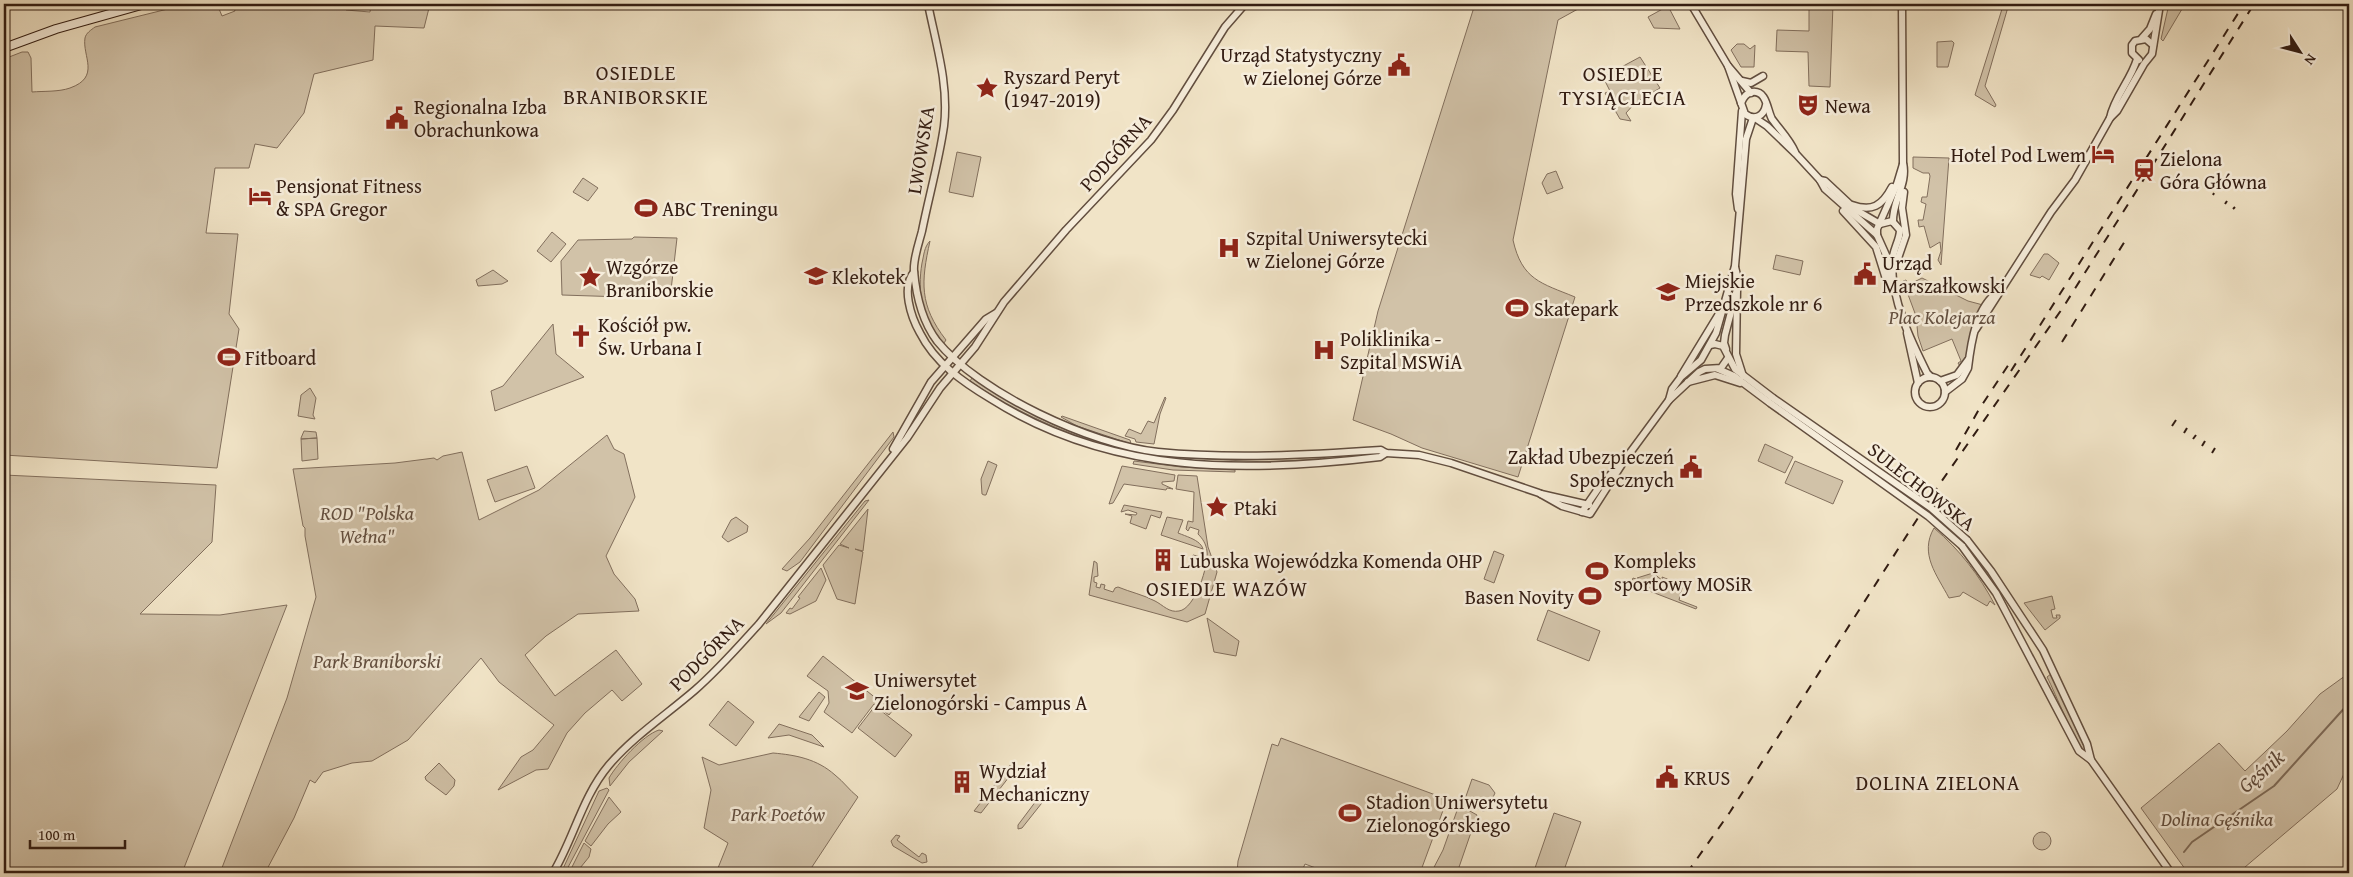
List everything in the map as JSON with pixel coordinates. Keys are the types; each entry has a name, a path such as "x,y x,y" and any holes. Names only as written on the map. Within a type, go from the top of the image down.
{"main road":[{"path":"4,48 56,29 145,4"}],"street":[{"name":"LWOWSKA","path":"928,4 943,78 945,114 942,139 914,272 918,303 927,325 937,340 953,357 1007,396 1073,429 1130,447 1157,452 1225,455 1337,453 1381,450 1386,453 1403,453 1435,458 1541,494"},
{"name":"PODGÓRNA","path":"553,873 584,805 608,766 640,736 698,688 734,653 790,585 889,457 907,438 952,372 962,364 996,312 1046,251 1151,140 1174,110 1228,23 1245,4"},
{"path":"1691,4 1728,66 1751,93"},
{"path":"1891,281 1898,254 1906,235 1902,208 1905,172 1903,163 1902,4"},
{"path":"2137,59 2132,53 2132,48 2135,41 2142,38 2150,29 2160,4"},
{"path":"2110,118 2118,111 2147,59 2152,54 2160,4"},
{"path":"2142,38 2148,40 2153,45"},
{"path":"2137,59 2147,59"},
{"path":"1906,329 1908,343 1917,372 1916,396 1924,405 1932,407 1939,404 1945,392 1965,375 1977,320 1989,301 1999,291 2064,193 2075,180 2110,118 2112,109 2132,73 2137,59"},
{"path":"1728,66 1742,111 1736,194 1739,216"},
{"path":"1741,81 1751,83 1763,76"},
{"path":"1741,103 1744,96 1751,93 1761,94 1773,120 1792,144 1796,154"},
{"path":"1681,377 1698,362 1714,340 1735,266 1743,192 1746,139 1754,118 1764,112 1766,105"},
{"path":"1742,111 1767,126 1796,154 1820,180 1821,184 1879,238 1887,244 1897,240"},
{"path":"1903,163 1877,229 1906,329 1927,373 1940,381 1945,392"},
{"path":"1848,204 1863,208 1872,207 1882,201 1899,177"},
{"path":"1820,180 1825,181 1848,204 1880,224"},
{"path":"1891,281 1892,255 1900,230 1894,222 1895,208 1903,186"},
{"path":"1838,201 1838,205 1876,247 1886,279 1891,281"},
{"path":"1880,224 1888,221 1894,222"},
{"path":"1688,382 1715,375 1742,380 1736,354 1738,280 1735,266"},
{"name":"LWOWSKA","path":"914,272 910,277 908,287 910,306 929,349 944,366 990,399 1046,429 1120,454 1194,464 1269,466 1336,462 1380,457 1386,453"},
{"path":"1541,494 1562,506 1590,514 1624,461 1669,400 1700,372 1724,366 1728,354 1724,343 1725,335 1737,288"},
{"path":"1669,400 1672,389 1724,307"},
{"name":"PODGÓRNA","path":"889,457 934,378 986,319 996,312"},
{"path":"1710,345 1719,344 1728,354"},
{"name":"SULECHOWSKA","path":"1728,354 1730,364 1742,380"},
{"path":"1703,356 1705,363 1714,369"},
{"path":"1940,381 1957,374 1969,359"},
{"name":"SULECHOWSKA","path":"1714,369 1742,380 1932,508 1992,571 2043,650 2087,744 2091,760"},
{"path":"1918,383 1931,377"},
{"path":"990,399 1007,396"},
{"path":"1120,454 1130,447"},
{"path":"1582,512 1602,484 1624,461"},
{"path":"1541,494 1595,507"},
{"name":"SULECHOWSKA","path":"1964,543 1996,593 2079,751 2091,760 2171,873"}],"green space":[{"path":"188,4 217,4 222,16 235,11 233,4 346,4 346,10 370,12 371,4 430,4 424,28 375,26 373,60 314,74 304,113 277,148 255,144 249,168 215,168 206,233 238,234 229,314 239,329 217,468 4,455 4,59 22,52 28,52 31,58 32,92 56,91 70,88 85,78 88,72 85,38 95,27"},
{"path":"1475,4 1587,4 1558,20 1513,240 1522,264 1528,272 1552,288 1575,297 1518,477 1422,448 1353,420 1378,311"},
{"path":"1809,4 1833,4 1830,87 1809,86 1808,52 1776,51 1777,30 1809,31"},
{"path":"2169,4 2185,4 2163,41 2161,39"},
{"path":"1668,6 1680,29 1654,28 1648,17"},
{"path":"2008,7 1985,86 1996,105 1995,107 1975,95 2002,9"},
{"path":"1952,41 1954,43 1948,67 1937,67 1937,42"},
{"path":"1737,44 1744,44 1750,49 1755,45 1754,67 1741,67 1731,50"},
{"path":"1640,57 1660,88 1635,103 1626,113 1631,121 1620,119 1605,93 1610,91 1603,77"},
{"path":"957,152 981,157 973,197 949,192"},
{"path":"1913,157 1949,158 1941,265 1938,260 1941,251 1940,242 1930,248 1924,226 1919,227 1918,220 1923,220 1926,204 1921,202 1922,197 1927,197 1930,176 1929,173 1923,173 1913,168"},
{"path":"1556,171 1563,188 1547,194 1542,183 1547,174"},
{"path":"583,178 598,188 588,201 573,192"},
{"path":"552,232 566,244 551,262 537,251"},
{"path":"634,237 677,238 671,290 654,298 562,295 561,261 578,240 632,239"},
{"path":"930,241 925,269 924,293 931,316 946,340 944,343 926,316 921,296 922,263 925,248"},
{"path":"2044,254 2048,254 2059,263 2049,280 2042,276 2040,278 2030,275"},
{"path":"1776,255 1803,261 1800,275 1773,269"},
{"path":"493,270 508,281 502,284 478,286 476,280"},
{"name":"Plac Kolejarza","path":"1922,278 1968,301 1983,305 1976,320 1961,368 1958,363 1961,361 1952,339 1923,351 1918,336 1916,316 1903,281 1906,280 1908,285"},
{"path":"553,324 556,354 584,377 495,411 491,391 503,386"},
{"path":"972,378 990,390 1044,419 1122,448 1120,450 1100,444 1042,422 970,381"},
{"path":"310,388 316,398 313,415 315,419 298,416 301,395"},
{"path":"1165,397 1154,444 1136,442 1135,439 1125,436 1129,429 1141,434 1148,421 1154,423"},
{"path":"1062,416 1130,440 1131,444 1077,426"},
{"path":"304,431 316,432 318,459 302,461 301,438"},
{"path":"893,432 894,437 800,562 787,571 782,569 810,538"},
{"name":"Park Braniborski","path":"607,435 614,449 624,454 635,497 606,556 614,574 635,599 639,611 578,614 546,636 525,655 555,696 616,650 642,684 622,701 612,690 585,713 567,733 548,769 536,770 498,790 521,757 533,750 554,725 499,682 481,658 408,740 372,761 352,763 323,772 315,783 310,780 294,818 265,873 220,873 287,698 316,597 293,469 395,463 434,458 437,460 443,456 462,452 479,520 539,490"},
{"path":"1765,444 1793,457 1785,473 1758,461"},
{"path":"1320,456 1321,459 1267,462 1162,457 1274,459"},
{"path":"988,461 997,465 986,495 984,495 982,494 981,479"},
{"path":"1134,461 1181,467 1235,470 1235,472 1173,470 1133,464"},
{"path":"1795,461 1843,481 1833,504 1785,483"},
{"path":"527,466 535,488 495,502 487,480"},
{"path":"1122,466 1175,475 1174,481 1162,482 1162,484 1173,489 1167,488 1166,490 1124,484 1113,503 1109,504"},
{"path":"4,475 216,485 212,542 140,614 220,615 287,605 182,873 4,873"},
{"path":"1178,475 1197,476 1208,547 1217,572 1205,614 1187,622 1089,595 1094,561 1097,563 1098,576 1094,577 1094,582 1097,583 1096,587 1100,588 1101,584 1105,585 1104,589 1113,592 1118,587 1151,599 1172,611 1179,611 1190,603 1200,586 1206,566 1207,551 1204,542 1198,534 1199,530 1190,527 1188,531 1186,529 1188,521 1193,522 1194,492 1176,489"},
{"path":"869,500 781,613 766,624 865,501"},
{"path":"1124,505 1162,512 1160,518 1151,515 1146,529 1130,523 1132,516 1125,514 1136,515 1137,513 1128,510 1121,512"},
{"path":"868,509 863,551 855,549 863,552 855,604 837,599 823,565 839,545 849,548 840,544"},
{"path":"736,517 748,526 747,532 728,542 722,537 731,520"},
{"path":"1167,517 1183,520 1178,533 1195,540 1203,549 1161,535"},
{"path":"1934,528 1968,564 1995,605 1990,601 1987,606 1963,592 1960,596 1949,598 1935,573 1929,556 1928,547"},
{"path":"1203,549 1204,558 1202,565 1191,561 1193,555 1201,557"},
{"path":"1494,551 1504,555 1494,583 1484,579"},
{"path":"821,568 826,580 816,601 790,614 786,613 790,608 792,609 800,598 798,597"},
{"path":"1653,573 1663,581 1662,577 1680,584 1682,588 1679,600 1697,607 1696,609 1634,585 1632,589 1629,588 1633,578 1644,582 1637,578"},
{"path":"2052,596 2055,609 2051,610 2053,618 2057,618 2056,615 2060,615 2060,618 2045,630 2024,603"},
{"path":"1548,610 1600,631 1589,661 1537,640"},
{"path":"1207,618 1239,641 1236,656 1214,652"},
{"path":"823,656 892,711 889,715 874,704 852,733 824,712 829,703 828,691 807,676"},
{"name":"Dolina Gęśnika","path":"2349,673 2349,763 2337,789 2238,873 2188,873 2141,808 2219,743 2245,771 2287,731 2320,694"},
{"path":"2051,674 2087,753 2077,740 2047,677"},
{"path":"819,692 825,697 809,721 799,717"},
{"path":"728,701 754,722 736,746 709,725"},
{"path":"875,706 912,735 895,757 858,728"},
{"path":"779,724 812,735 824,747 789,735 768,738"},
{"path":"659,730 663,731 629,762 610,786 609,778 624,758 638,744"},
{"name":"Stadion Uniwersytetu Zielonogórskiego","path":"1281,738 1441,797 1445,805 1420,873 1329,873 1305,864 1301,873 1237,873 1238,861 1272,744 1278,746"},
{"name":"Park Poetów","path":"773,753 798,757 821,765 858,797 808,873 716,873 728,843 704,828 711,790 702,757 719,765"},
{"path":"439,763 455,780 454,786 446,795 426,780 425,777"},
{"path":"1011,764 1016,766 1016,768 981,813 974,811"},
{"path":"1472,779 1489,785 1495,793 1487,810 1483,811 1464,802"},
{"path":"607,788 609,790 565,873 561,873 599,791"},
{"path":"1045,789 1049,790 1049,794 1022,828 1018,829 1018,825"},
{"path":"609,797 621,812 608,824 591,846 585,841"},
{"path":"1459,805 1477,815 1457,873 1431,873 1443,850"},
{"path":"1554,813 1581,822 1563,873 1550,873 1535,868"},
{"path":"2038,832 2046,832 2051,837 2049,848 2038,850 2033,845 2033,837"},
{"path":"896,835 900,836 897,840 919,857 922,853 926,855 927,862 922,863 893,846 891,841"},
{"path":"584,843 591,849 589,857 576,873 569,873"}],"waterway":[{"name":"Gęśnik","path":"2184,852 2192,842 2274,786 2349,703"}],"railway":[{"path":"2011,371 2244,4"},
{"path":"1687,873 1730,812 1939,485 2064,306 2254,4"},
{"path":"2062,342 2125,241"},
{"path":"1956,450 1978,411 2011,361"},
{"path":"2172,426 2176,420"},
{"path":"2184,433 2187,428"},
{"path":"2193,439 2196,435"},
{"path":"2202,446 2205,441"},
{"path":"2212,453 2215,448"}],"place":[{"name":"Urząd Statystyczny w Zielonej Górze","path":"1399,65"},
{"name":"Ryszard Peryt (1947-2019)","path":"987,88"},
{"name":"Newa","path":"1808,105"},
{"name":"Regionalna Izba Obrachunkowa","path":"397,118"},
{"name":"Hotel Pod Lwem","path":"2103,154"},
{"name":"Zielona Góra Główna","path":"2144,170"},
{"name":"Pensjonat Fitness & SPA Gregor","path":"260,196"},
{"name":"ABC Treningu","path":"646,208"},
{"name":"Szpital Uniwersytecki w Zielonej Górze","path":"1229,248"},
{"name":"Urząd Marszałkowski","path":"1865,274"},
{"name":"Klekotek","path":"816,276"},
{"name":"Wzgórze Braniborskie","path":"590,277"},
{"name":"Miejskie Przedszkole nr 6","path":"1668,292"},
{"name":"Skatepark","path":"1517,308"},
{"name":"Kościół pw. Św. Urbana I","path":"581,336"},
{"name":"Poliklinika - Szpital MSWiA","path":"1324,350"},
{"name":"Fitboard","path":"229,357"},
{"name":"Zakład Ubezpieczeń Społecznych","path":"1691,467"},
{"name":"Ptaki","path":"1217,507"},
{"name":"Lubuska Wojewódzka Komenda OHP","path":"1163,560"},
{"name":"Kompleks sportowy MOSiR","path":"1597,571"},
{"name":"Basen Novity","path":"1590,596"},
{"name":"Uniwersytet Zielonogórski - Campus A","path":"857,691"},
{"name":"KRUS","path":"1667,777"},
{"name":"Wydział Mechaniczny","path":"962,782"},
{"name":"Stadion Uniwersytetu Zielonogórskiego","path":"1350,813"}],"district":[{"name":"OSIEDLE BRANIBORSKIE","path":"636,84"},
{"name":"OSIEDLE TYSIĄCLECIA","path":"1623,85"},
{"name":"OSIEDLE WAZÓW","path":"1227,588"},
{"name":"DOLINA ZIELONA","path":"1938,782"}],"park label":[{"name":"ROD \"Polska Wełna\"","path":"367,524"}]}
